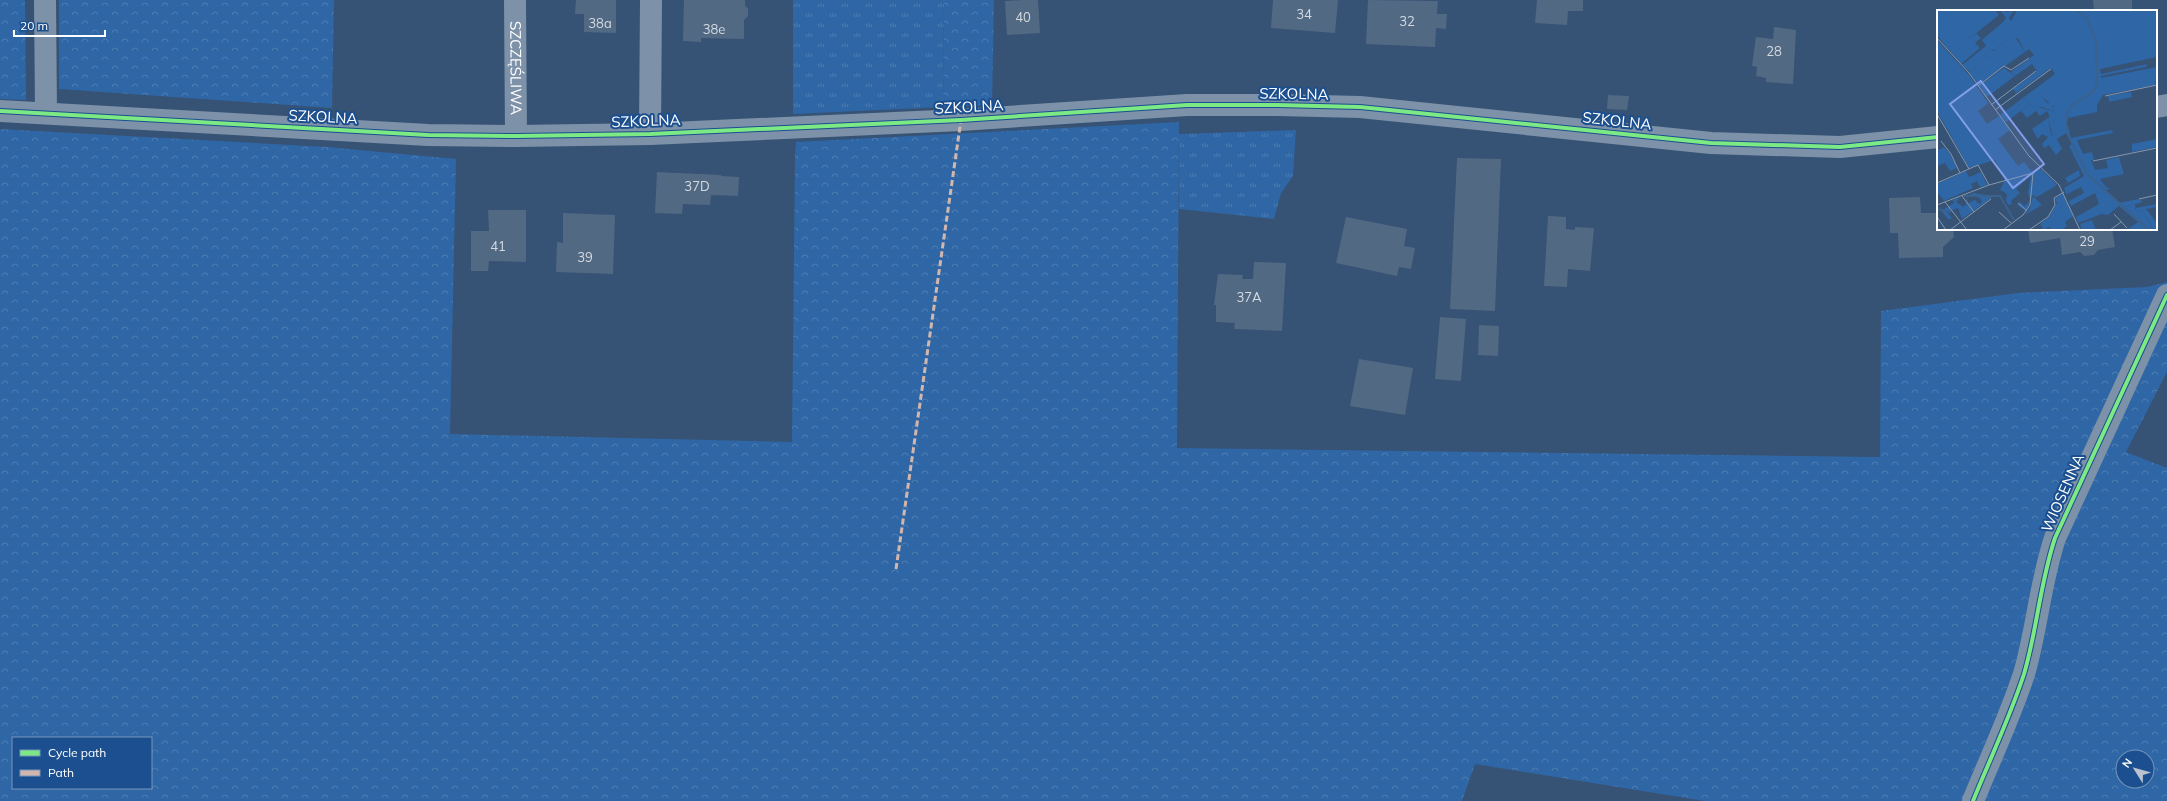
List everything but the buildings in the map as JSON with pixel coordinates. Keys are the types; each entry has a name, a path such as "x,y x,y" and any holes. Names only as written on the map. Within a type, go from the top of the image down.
{"street":[{"path":"45,0 46,112"},
{"name":"SZCZĘŚLIWA","path":"515,0 516,136"},
{"path":"650,134 651,0"},
{"path":"2157,107 2167,104"},
{"name":"SZKOLNA","path":"0,111 46,112 428,135 516,136 650,134 961,120 1187,106 1277,105 1360,107 1710,143 1840,147 1937,137"},
{"name":"WIOSENNA","path":"1973,801 2023,675 2032,640 2046,567 2055,538 2167,294"}],"green space":[{"path":"0,0 25,0 26,100 0,99"},
{"path":"59,0 334,0 332,108 59,89"},
{"path":"793,0 944,0 943,107 793,114"},
{"path":"944,0 994,0 992,105 943,107"},
{"path":"1179,122 1177,448 1880,457 1881,311 2018,293 2147,287 2167,282 2167,372 2126,452 2167,468 2167,801 1705,801 1475,764 1462,801 0,801 0,129 327,147 456,159 450,434 792,442 796,142"},
{"path":"1296,130 1293,176 1281,193 1274,219 1179,209 1179,134"}],"marked path":[{"path":"896,569 961,120"}],"cycle path":[{"path":"0,111 428,135 516,136 650,134 961,120 1187,105 1277,105 1360,107 1711,143 1840,147 1937,137"},
{"path":"1973,801 2024,674 2046,572 2055,538 2167,295"}]}
